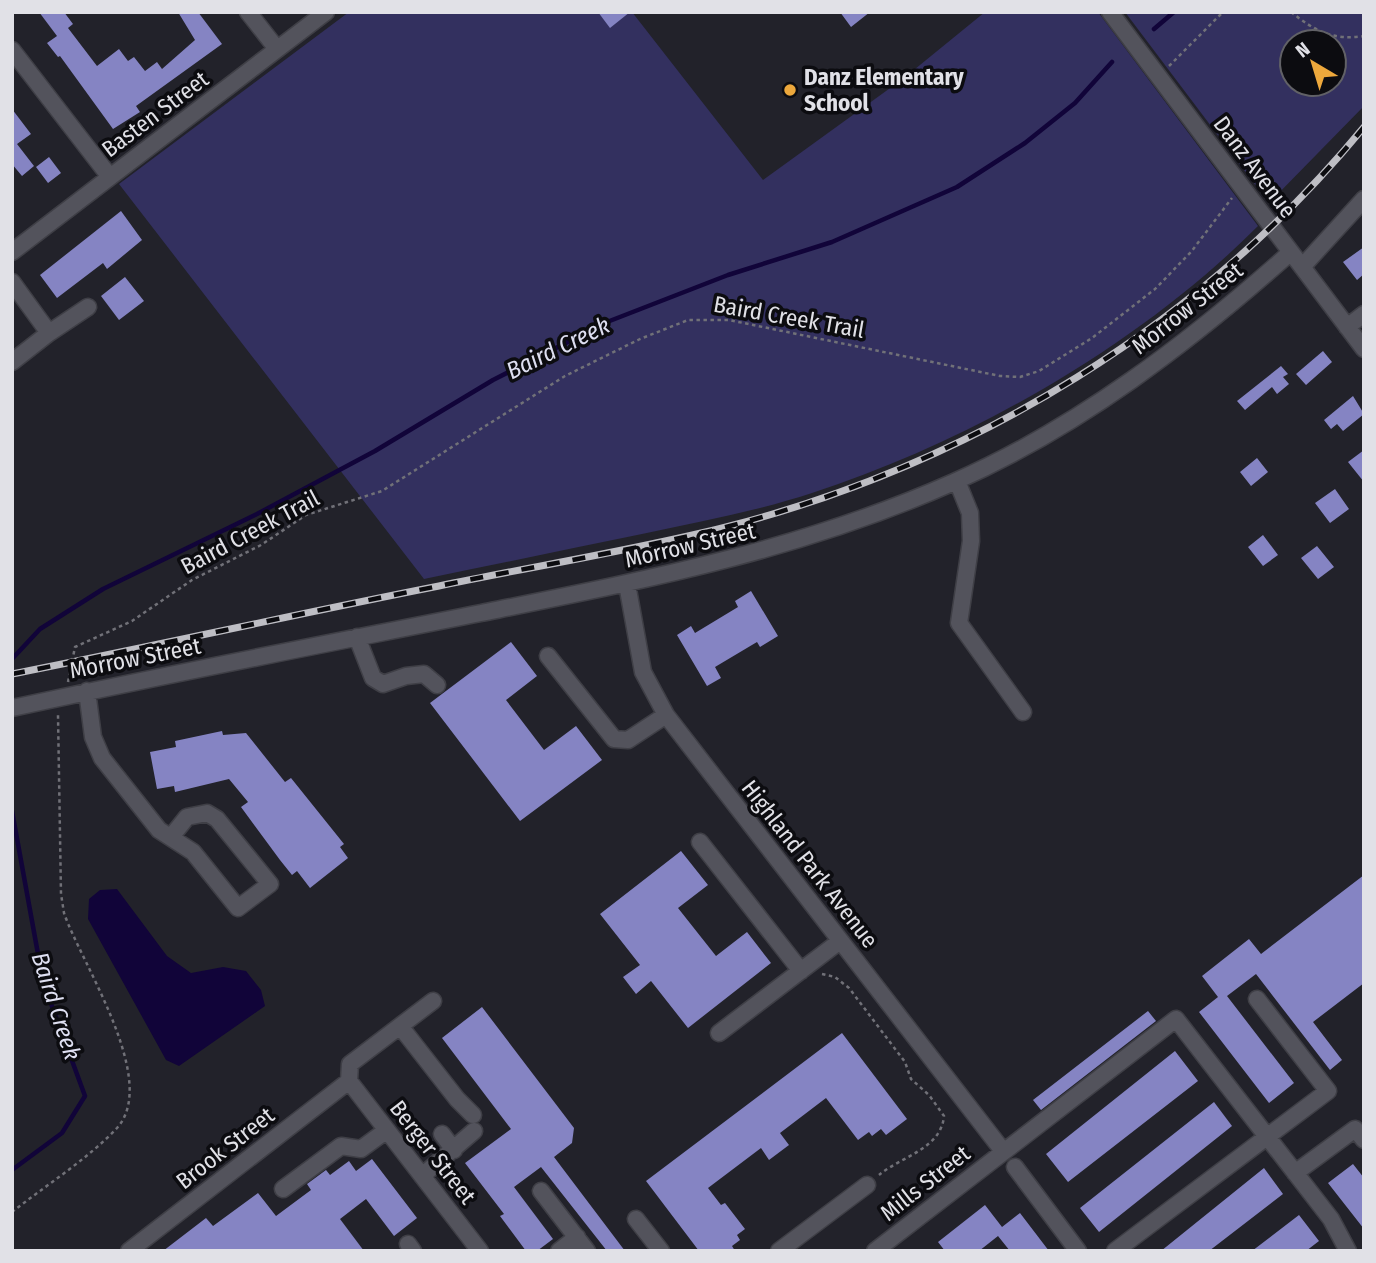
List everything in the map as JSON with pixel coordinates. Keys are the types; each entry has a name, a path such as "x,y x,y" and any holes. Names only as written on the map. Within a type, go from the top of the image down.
{"street":[{"path":"248,12 277,50"},
{"name":"Basten Street","path":"12,252 326,12"},
{"name":"Danz Avenue","path":"1110,12 1364,349"},
{"path":"12,50 110,177"},
{"path":"1302,267 1364,199"},
{"name":"Morrow Street","path":"19,706 627,584 774,549 838,528 957,481 1023,446 1120,388 1229,308 1291,253"},
{"path":"12,282 49,333"},
{"path":"12,362 88,307"},
{"path":"1347,327 1364,314"},
{"path":"957,481 970,513 971,541 959,623 1023,712"},
{"name":"Highland Park Avenue","path":"627,584 643,672 666,715 1003,1151"},
{"path":"357,637 373,678 383,684 406,676 424,674 437,685"},
{"path":"548,656 614,739 628,740 666,715"},
{"path":"87,691 93,737 102,758 159,830 171,838 193,852 238,908 270,884 217,819 207,813 187,817 171,838"},
{"path":"700,842 805,967"},
{"path":"719,1033 840,941"},
{"path":"1115,1251 1328,1091 1256,999"},
{"path":"349,1081 350,1065 433,1001"},
{"name":"Mills Street","path":"875,1251 1176,1019 1267,1137"},
{"path":"400,1026 474,1123 454,1150 422,1176"},
{"name":"Berger Street","path":"349,1081 480,1251"},
{"name":"Brook Street","path":"129,1251 349,1081"},
{"path":"1295,1173 1355,1129 1364,1140"},
{"path":"283,1189 341,1146 361,1149 387,1130"},
{"path":"442,1134 454,1150"},
{"path":"1267,1137 1331,1219 1348,1251"},
{"path":"1015,1167 1078,1251"},
{"path":"779,1251 867,1185"},
{"path":"541,1191 582,1244 559,1251"},
{"path":"636,1219 662,1251"}],"path":[{"path":"1169,66 1223,12"},
{"path":"1292,13 1320,34 1345,39 1364,36"},
{"name":"Baird Creek Trail","path":"12,1212 106,1137 128,1110 128,1070 121,1042 71,933 61,894 58,716 75,647 132,621 192,580 261,545 306,515 382,491 565,376 650,334 688,320 729,320 882,349 987,374 1028,375 1067,355 1154,289 1191,252 1227,201 1244,189"},
{"path":"805,967 835,977 849,988 905,1062 911,1079 929,1095 944,1116 943,1127 926,1148 890,1166 867,1185"}],"shaded area":[{"path":"349,12 632,12 763,180 904,78 985,12 1098,12 1258,226 1212,269 1107,349 992,417 872,472 770,505 424,579 119,184"},
{"path":"1125,12 1364,12 1364,106 1269,203"},
{"path":"117,889 167,956 191,973 223,967 246,971 261,990 265,1006 179,1066 166,1060 88,919 89,899 100,890"}],"building":[{"path":"39,12 64,12 73,24 68,28 97,66 119,49 128,61 134,57 145,71 157,62 162,69 195,40 178,12 198,12 222,44 136,106 140,112 113,129 60,56 58,57 47,43 57,36"},
{"path":"598,12 630,12 610,28"},
{"path":"840,12 870,12 851,27"},
{"path":"12,109 31,134 17,144 34,166 22,176 12,164"},
{"path":"49,157 61,173 48,183 36,167"},
{"path":"121,211 142,240 107,269 103,263 57,298 40,275"},
{"path":"1364,247 1364,274 1357,280 1343,262"},
{"path":"125,277 144,301 119,320 101,296"},
{"path":"1323,351 1332,362 1306,385 1296,374"},
{"path":"1281,366 1288,374 1283,377 1289,384 1277,394 1272,387 1245,410 1237,401"},
{"path":"1353,396 1364,414 1343,431 1337,424 1331,429 1324,420"},
{"path":"1364,450 1364,482 1348,462"},
{"path":"1257,458 1268,472 1251,486 1240,472"},
{"path":"1335,489 1349,509 1330,523 1315,503"},
{"path":"1263,535 1278,555 1263,566 1248,547"},
{"path":"1317,546 1334,567 1318,579 1301,558"},
{"path":"751,591 778,636 760,647 757,642 715,667 721,678 707,686 677,635 691,626 695,633 738,607 735,601"},
{"path":"511,642 537,676 506,700 544,750 576,726 602,760 520,821 430,703"},
{"path":"222,731 223,735 246,733 285,782 291,778 344,844 340,847 348,858 310,888 297,871 292,875 280,860 241,807 248,802 229,779 175,792 174,786 157,789 150,752 176,747 175,741"},
{"path":"681,851 708,885 678,908 716,956 747,932 771,963 688,1028 651,981 636,994 623,977 640,965 600,914"},
{"path":"1364,875 1364,983 1313,1022 1342,1060 1330,1070 1256,974 1227,996 1294,1083 1269,1103 1199,1012 1218,997 1202,976 1249,939 1261,954"},
{"path":"482,1007 574,1128 572,1143 554,1157 625,1251 607,1251 541,1167 514,1187 553,1239 537,1251 526,1251 500,1216 504,1214 465,1163 511,1129 442,1038"},
{"path":"1148,1011 1156,1021 1041,1110 1033,1100"},
{"path":"842,1033 907,1119 886,1135 881,1129 872,1136 869,1132 858,1140 826,1098 780,1133 789,1145 769,1160 761,1148 708,1188 721,1205 725,1203 745,1229 737,1235 740,1240 732,1246 735,1251 699,1251 646,1181"},
{"path":"1175,1051 1198,1081 1068,1182 1046,1154"},
{"path":"1214,1102 1232,1126 1099,1232 1080,1208"},
{"path":"372,1159 417,1218 394,1236 366,1199 340,1219 364,1251 163,1251 206,1218 213,1226 258,1193 276,1216 311,1190 307,1184 326,1170 330,1175 349,1161 356,1171"},
{"path":"1353,1164 1364,1178 1364,1229 1328,1183"},
{"path":"1264,1168 1283,1194 1209,1251 1161,1251"},
{"path":"985,1205 1002,1227 1020,1213 1049,1251 1010,1251 998,1236 979,1251 945,1251 938,1242"},
{"path":"1299,1215 1319,1241 1306,1251 1252,1251"}],"waterway":[{"name":"Baird Creek","path":"1154,29 1174,12"},
{"name":"Baird Creek","path":"12,659 40,629 103,589 257,514 375,451 493,380 607,322 728,275 832,242 957,187 1025,143 1075,103 1112,62"},
{"name":"Baird Creek","path":"12,811 38,954 49,998 85,1096 62,1133 12,1170"}],"railway":[{"path":"12,674 690,536 818,500 907,465 994,425 1077,377 1156,324 1230,264 1300,198 1364,127"}],"place":[{"name":"Danz Elementary School","path":"790,90"}]}
